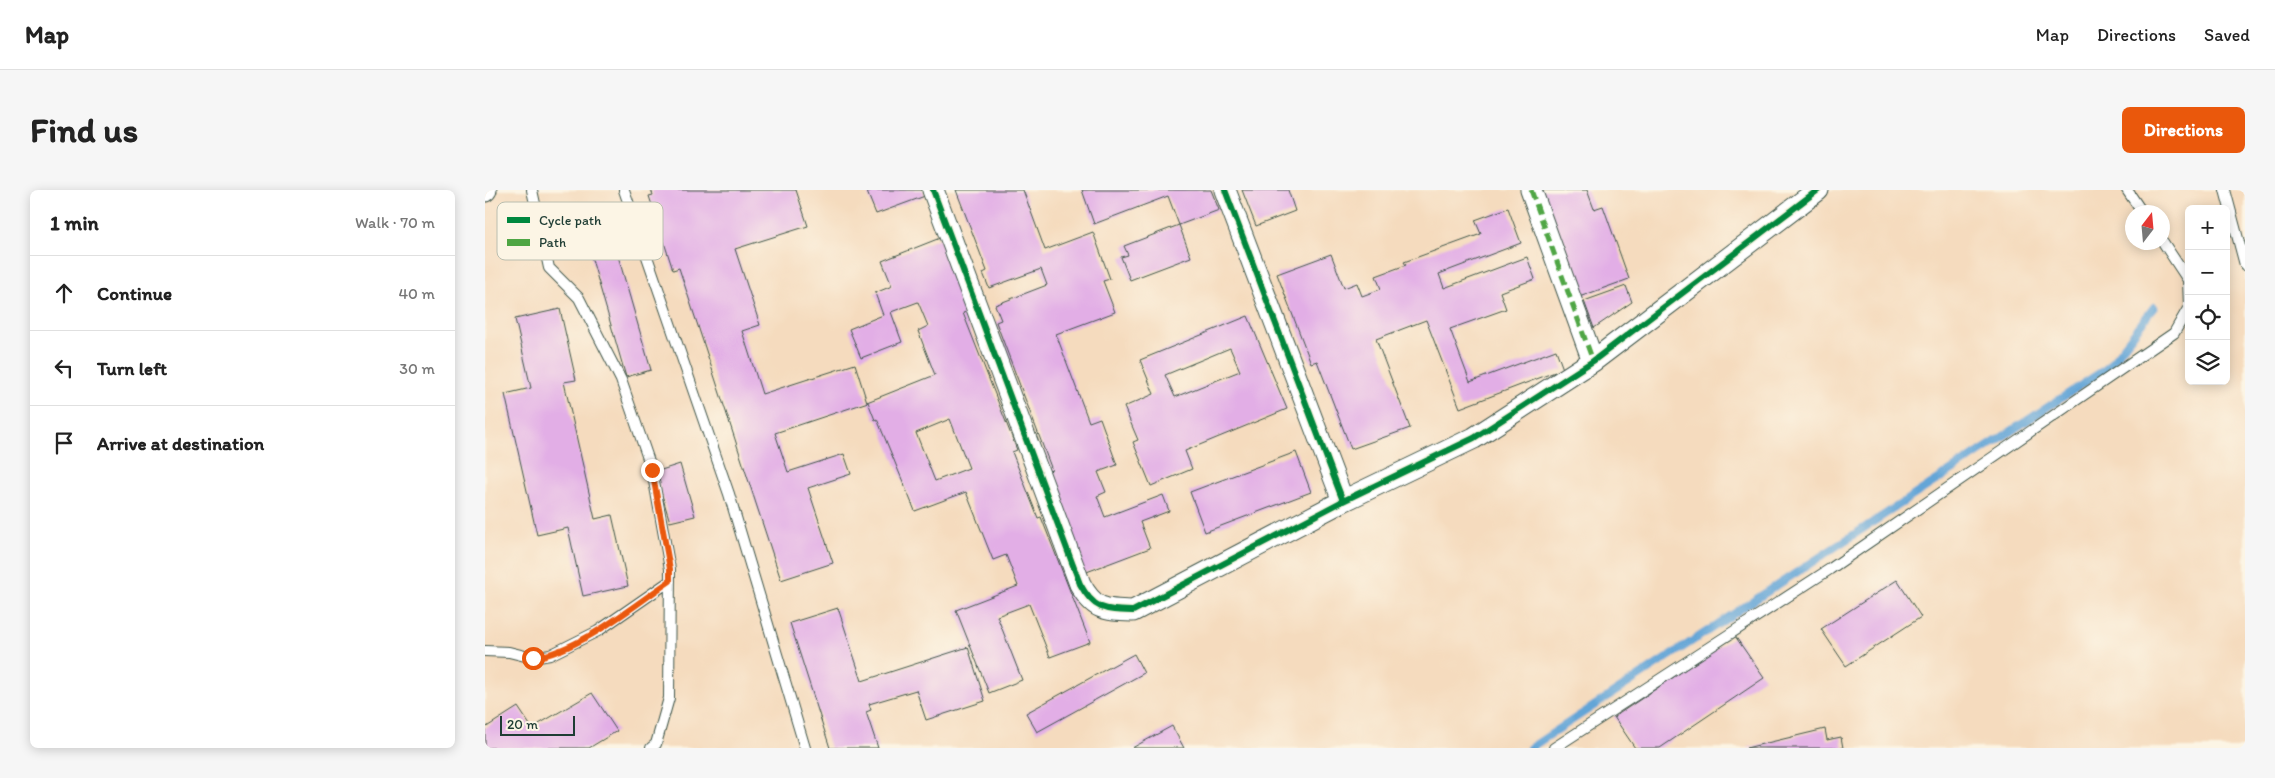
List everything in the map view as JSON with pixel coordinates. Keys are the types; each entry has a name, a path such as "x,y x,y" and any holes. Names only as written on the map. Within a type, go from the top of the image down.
{"street":[{"path":"933,190 1076,575 1089,601 1110,610 1133,611 1343,501 1474,438 1593,361 1818,190"},
{"path":"1225,190 1343,501"},
{"path":"1531,190 1593,361"}],"lane":[{"path":"623,190 627,202"},
{"path":"2127,190 2137,205"},
{"path":"2225,190 2245,265"},
{"path":"1553,748 1830,568 2174,332 2189,307 2188,280 2168,250"},
{"path":"547,260 549,268 579,298 621,380 652,470 670,569 669,698 656,747"},
{"path":"647,260 729,494 805,748"},
{"path":"485,651 509,652 533,658 550,655 598,630 670,581"}],"building":[{"path":"651,190 796,190 808,226 735,249 760,325 742,331 762,394 855,364 867,402 935,375 918,331 928,326 918,302 891,312 902,342 861,358 849,329 883,315 875,293 892,286 882,261 940,238 968,311 963,313 1017,450 1012,452 1038,518 1041,517 1090,642 1050,657 1029,604 997,616 1022,680 989,693 956,610 1018,586 1006,555 993,560 966,492 915,511 877,419 875,420 868,402 775,433 788,472 844,454 851,474 808,488 833,563 781,580 679,268 673,270 663,239 663,202 651,202 649,196 653,195","holes":["950,419 969,468 935,481 916,433"]},
{"path":"873,190 923,190 925,196 876,214 867,192"},
{"path":"956,190 1023,190 1045,250 1093,232 1110,279 1103,281 1115,312 1056,334 1089,422 1100,418 1117,465 1098,472 1106,492 1097,496 1105,517 1163,495 1169,511 1140,522 1150,548 1084,573 1046,472 1052,470 996,322 1001,320 995,305 1047,285 1041,269 989,288 983,273 987,271"},
{"path":"1082,190 1211,190 1219,210 1179,225 1168,196 1094,224"},
{"path":"1242,190 1288,190 1295,211 1256,226"},
{"path":"1540,190 1587,190 1594,209 1603,206 1629,279 1579,297"},
{"path":"1508,208 1521,243 1439,274 1444,288 1527,257 1535,279 1500,292 1506,309 1450,329 1470,382 1556,350 1563,369 1460,408 1426,320 1376,339 1410,428 1351,449 1317,361 1311,363 1277,274 1331,254 1344,288 1357,283 1362,296 1381,289 1376,276 1406,265 1404,262 1481,234 1475,220"},
{"path":"1179,225 1191,257 1130,280 1121,257 1128,255 1124,246"},
{"path":"592,260 619,260 651,370 626,377"},
{"path":"1626,286 1632,302 1594,328 1584,301"},
{"path":"560,309 576,380 564,382 595,519 612,515 628,586 583,596 568,528 537,535 505,394 531,388 515,319"},
{"path":"1248,316 1287,409 1185,451 1192,469 1151,486 1133,442 1138,440 1124,407 1154,394 1140,360","holes":["1230,348 1240,371 1175,397 1165,375"]},
{"path":"1296,452 1311,492 1205,532 1190,492"},
{"path":"680,464 695,516 670,522 655,472"},
{"path":"1897,580 1921,617 1846,666 1821,629"},
{"path":"838,608 862,681 968,647 985,701 926,720 916,690 869,704 871,710 866,712 878,748 830,748 790,623"},
{"path":"1735,636 1764,678 1660,748 1635,748 1614,717"},
{"path":"1134,654 1144,673 1037,732 1026,713"},
{"path":"592,693 617,731 589,748 485,748 485,728 518,707 532,728"},
{"path":"1172,726 1184,748 1132,748"},
{"path":"1825,729 1827,740 1841,737 1843,748 1746,748"}],"waterway":[{"path":"1530,748 2107,368 2154,307"}],"marked path":[{"path":"1531,190 1593,361"}],"cycle path":[{"path":"933,190 1080,584 1095,604 1107,609 1133,611 1343,501 1474,438 1593,361 1818,190"},
{"path":"1225,190 1343,501"}],"route":[{"path":"533,658 550,655 598,630 670,581 670,569 652,470"}]}
